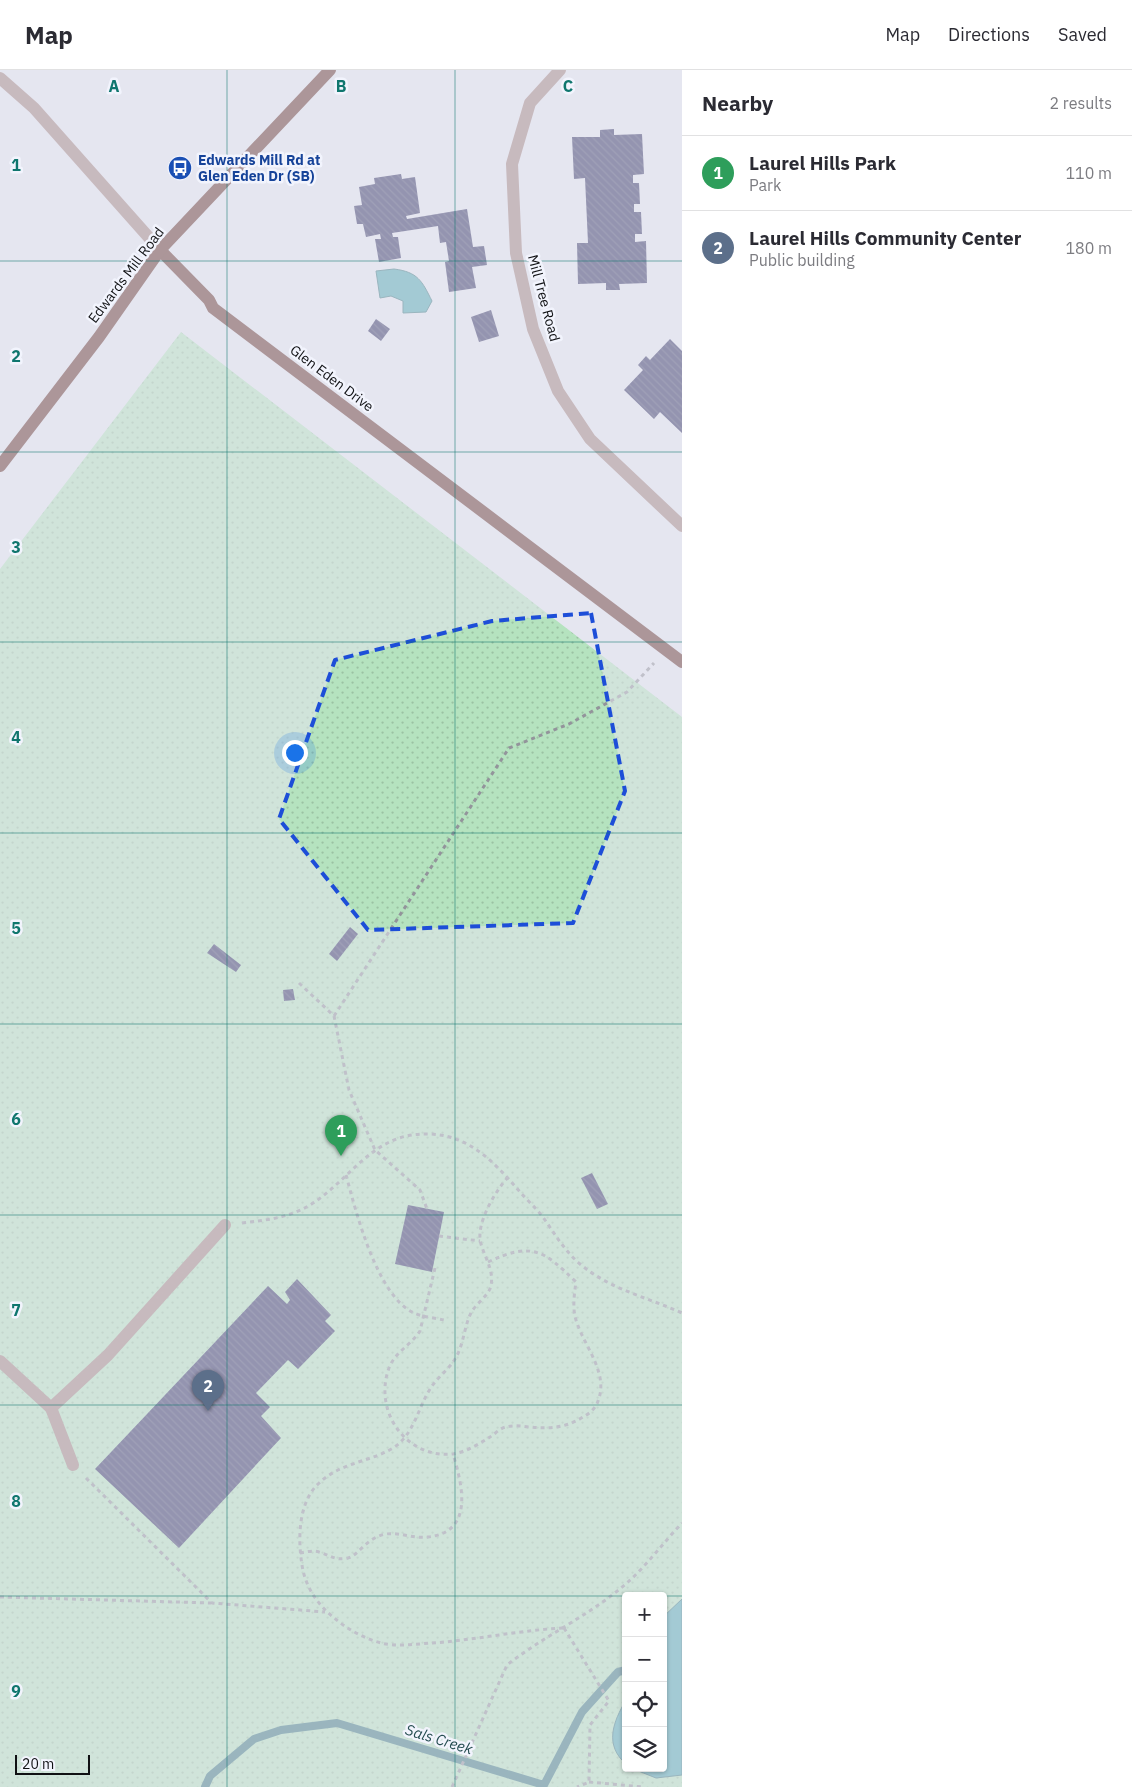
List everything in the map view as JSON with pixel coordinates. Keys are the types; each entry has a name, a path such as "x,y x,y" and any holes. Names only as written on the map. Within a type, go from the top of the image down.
{"main road":[{"name":"Edwards Mill Road","path":"0,466 99,337 160,250 330,70"},
{"name":"Glen Eden Drive","path":"160,250 209,300 213,308 682,662"}],"street":[{"name":"Mill Tree Road","path":"560,70 530,103 512,164 516,253 534,329 558,391 590,440 682,526"},
{"name":"Glen Eden Drive","path":"0,78 34,108 160,250"},
{"path":"51,1408 108,1355 226,1225"},
{"path":"0,1361 51,1408 73,1465"}],"path":[{"path":"334,1016 509,748 569,724 627,692 667,650"},
{"path":"299,983 334,1016 349,1090 375,1150 420,1190 428,1209"},
{"path":"226,1225 285,1218 312,1204 375,1150 411,1135 435,1134 458,1138 483,1152 508,1177 544,1219 559,1243 600,1279 632,1295 682,1313"},
{"path":"346,1175 359,1226 375,1263 391,1291 403,1305 415,1313 444,1320"},
{"path":"508,1177 498,1188 487,1208 480,1241 488,1262 490,1286 472,1311 456,1357 432,1387 412,1428 404,1438 393,1448 351,1463 315,1487 306,1506 299,1530 300,1553 303,1575 310,1592 326,1612 346,1628 382,1644 417,1644 469,1640 533,1630 564,1628"},
{"path":"439,1236 480,1241"},
{"path":"435,1268 420,1331 415,1339 396,1355 385,1380 385,1405 390,1418 404,1438 414,1446 428,1451 453,1454 478,1445 504,1427 560,1428 574,1423 592,1411 598,1402 601,1389 594,1361 577,1324 574,1309 576,1282 557,1263 531,1250 500,1256 488,1262"},
{"path":"300,1553 320,1552 327,1557 339,1559 351,1557 366,1542 387,1533 414,1537 441,1534 452,1526 463,1505 461,1480 453,1454"},
{"path":"73,1465 212,1603"},
{"path":"452,1787 507,1665 524,1651 564,1628 628,1582 682,1523"},
{"path":"0,1597 212,1603 326,1612"},
{"path":"564,1628 609,1701 590,1725 589,1782"},
{"path":"577,1787 589,1782 643,1787"}],"highlighted area":[{"path":"591,613 625,791 573,923 368,930 279,819 335,660 492,621"}],"green space":[{"path":"181,332 682,717 682,1787 0,1787 0,569"}],"water":[{"path":"394,269 409,272 422,283 432,301 426,312 403,313 403,301 391,296 380,298 376,271"},
{"path":"682,1599 682,1775 656,1778 641,1772 667,1772 667,1613"},
{"path":"622,1708 622,1760 615,1749 613,1741 614,1725"}],"building":[{"path":"614,129 614,135 642,134 644,174 633,175 633,183 639,183 640,204 634,204 634,212 641,212 642,234 635,234 635,242 646,241 647,283 619,284 620,290 606,290 606,283 578,284 577,243 588,243 585,178 574,179 572,137 600,137 600,130"},
{"path":"401,174 402,179 415,177 420,213 406,216 407,219 467,209 473,247 484,246 487,265 472,267 476,288 449,292 445,262 449,261 446,242 440,243 438,226 392,233 393,237 398,237 401,258 379,262 375,239 381,239 380,234 366,237 363,224 357,224 354,206 362,205 359,187 375,184 374,178"},
{"path":"491,310 499,336 479,342 471,317"},
{"path":"376,319 390,329 381,341 368,331"},
{"path":"670,339 682,351 682,433 660,412 654,419 624,390 643,370 638,365 646,356 650,360"},
{"path":"350,927 358,934 337,961 329,954"},
{"path":"214,944 241,965 236,972 207,953"},
{"path":"293,989 295,1000 284,1001 283,990"},
{"path":"592,1173 608,1204 597,1209 581,1178"},
{"path":"408,1205 444,1212 432,1272 395,1264"},
{"path":"297,1279 331,1315 325,1321 335,1331 298,1369 288,1360 256,1393 270,1407 261,1416 281,1438 179,1548 95,1469 268,1286 287,1304 290,1300 285,1292"}],"waterway":[{"name":"Sals Creek","path":"205,1787 210,1776 254,1739 281,1730 337,1723 544,1785 582,1712 618,1672 622,1671"}],"place":[{"name":"Edwards Mill Rd at Glen Eden Dr (SB)","path":"180,168"},
{"name":"Laurel Hills Park","path":"341,1156"},
{"name":"Laurel Hills Community Center","path":"208,1411"}]}
